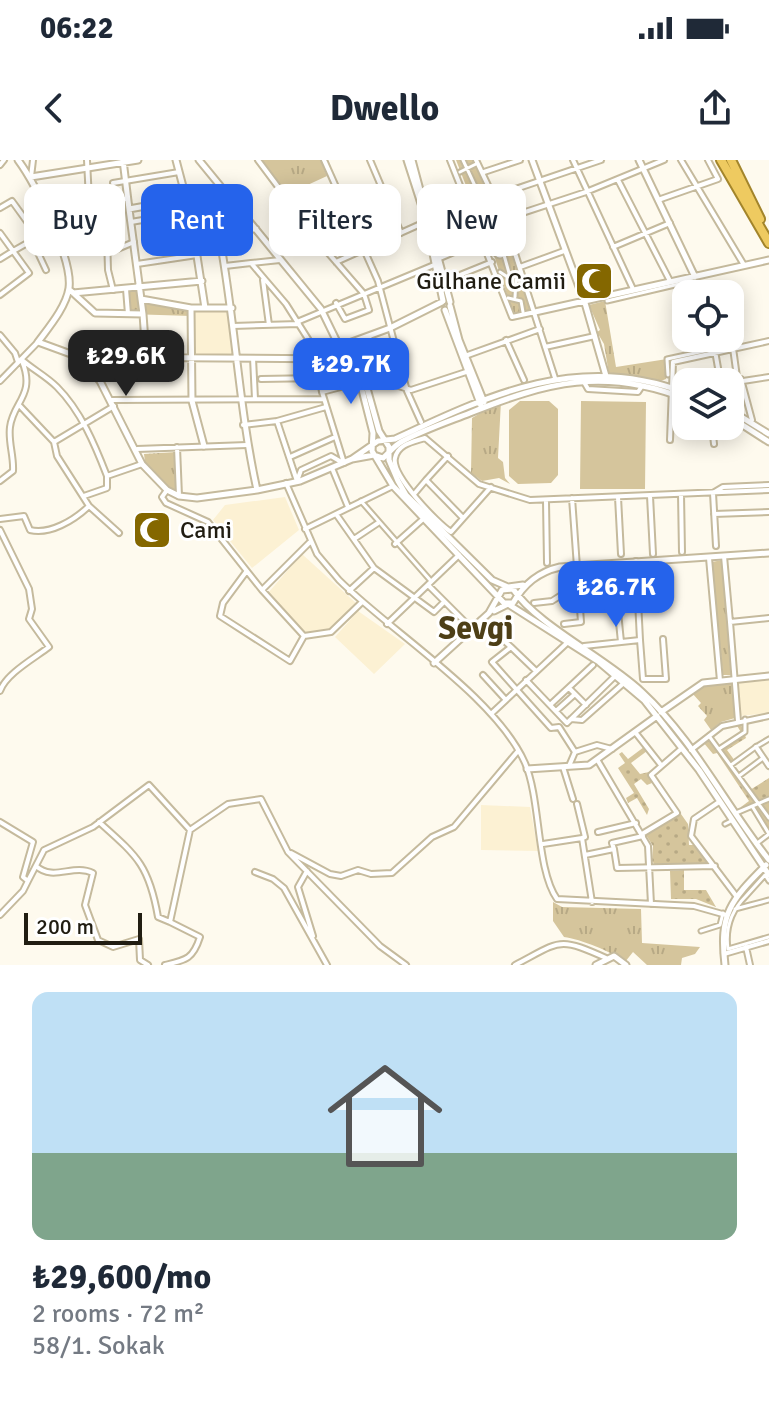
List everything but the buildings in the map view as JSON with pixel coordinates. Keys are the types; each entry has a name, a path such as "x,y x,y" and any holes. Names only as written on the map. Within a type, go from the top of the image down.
{"highway":[{"path":"721,160 769,243"},
{"path":"731,160 769,233"}],"street":[{"path":"0,165 4,160"},
{"path":"18,160 34,184"},
{"path":"31,177 33,160"},
{"path":"87,160 88,184"},
{"path":"31,177 138,160"},
{"path":"176,160 182,184"},
{"path":"199,160 219,184"},
{"path":"258,160 276,184"},
{"path":"324,160 334,184"},
{"path":"370,160 380,184"},
{"path":"409,160 418,184"},
{"path":"409,160 417,189"},
{"path":"450,160 460,184"},
{"path":"463,160 474,184"},
{"path":"484,172 520,160"},
{"path":"532,160 585,303 606,378"},
{"path":"573,160 634,291"},
{"path":"526,185 601,160"},
{"path":"639,160 695,277"},
{"path":"526,211 586,192 664,160"},
{"path":"681,160 744,265"},
{"path":"658,200 718,179 708,160"},
{"path":"123,161 146,356"},
{"path":"460,172 476,162 488,184"},
{"path":"113,183 179,172"},
{"path":"618,180 670,283"},
{"path":"0,208 12,201 24,218"},
{"path":"129,209 141,207"},
{"path":"131,222 141,220"},
{"path":"613,247 670,223"},
{"path":"253,225 269,243"},
{"path":"401,233 417,225"},
{"path":"0,233 29,275 2,294 0,283"},
{"path":"125,246 134,242"},
{"path":"0,259 24,244"},
{"path":"520,267 564,251"},
{"path":"39,256 46,270"},
{"path":"60,256 73,293 95,313 143,314"},
{"path":"108,256 113,290"},
{"path":"137,264 190,256"},
{"path":"197,256 205,308"},
{"path":"223,256 232,308 243,425 257,490"},
{"path":"279,256 321,309 343,346 356,353 373,433 374,455 393,486 422,520 508,604 629,682"},
{"path":"331,256 363,293 369,310 345,319 336,303"},
{"path":"336,262 350,256"},
{"path":"366,256 379,286 406,390 421,422"},
{"path":"436,256 445,281 446,305 483,405"},
{"path":"437,256 446,305 466,372 483,405"},
{"path":"233,326 298,323 321,309 448,256"},
{"path":"490,256 512,317 769,260"},
{"path":"505,256 516,280 515,297"},
{"path":"516,256 555,378"},
{"path":"225,266 282,260"},
{"path":"445,281 492,262"},
{"path":"251,263 298,323 317,356 322,392 344,463"},
{"path":"500,272 516,280"},
{"path":"263,277 269,325"},
{"path":"73,293 202,281"},
{"path":"607,301 672,286"},
{"path":"0,381 38,342 54,320 70,287"},
{"path":"126,289 128,314"},
{"path":"508,298 515,297 521,301 523,312"},
{"path":"141,299 191,308 232,308"},
{"path":"317,356 446,305"},
{"path":"191,308 192,401 204,446"},
{"path":"465,356 540,329"},
{"path":"38,342 79,357 317,356 352,360 371,334"},
{"path":"0,335 26,371 20,406 10,422 13,471 0,481"},
{"path":"545,347 595,336"},
{"path":"506,340 524,380"},
{"path":"744,346 769,341"},
{"path":"343,346 343,360 362,381 392,468 406,495 450,534"},
{"path":"668,375 667,359 700,352"},
{"path":"673,368 673,362 711,352"},
{"path":"79,357 112,403 141,461 167,490 179,496 197,498 297,481 344,463 384,441 542,386 606,378 672,391"},
{"path":"253,358 255,400"},
{"path":"20,360 56,386 83,424 107,476 107,488 84,496"},
{"path":"322,392 374,378 406,390 466,372"},
{"path":"744,381 769,377"},
{"path":"261,379 319,378"},
{"path":"352,459 374,455 383,458 411,438 519,386 555,378 606,378 672,391"},
{"path":"584,382 588,389 638,392 642,386"},
{"path":"744,385 752,420"},
{"path":"54,442 112,403 324,399"},
{"path":"20,406 54,442 57,456 89,506 119,533"},
{"path":"243,425 277,421 327,407"},
{"path":"670,440 672,407"},
{"path":"744,416 769,434"},
{"path":"277,421 297,481"},
{"path":"744,426 769,442"},
{"path":"290,457 336,436"},
{"path":"768,862 759,856 746,838 691,750 659,714 629,682 584,646 526,607 508,587 492,580 414,494 394,462 400,448 425,438 479,484 530,500 713,493 769,487"},
{"path":"714,440 714,444"},
{"path":"137,449 247,445"},
{"path":"177,447 179,496"},
{"path":"297,481 301,470 331,456 344,463"},
{"path":"414,494 448,456"},
{"path":"107,476 141,461"},
{"path":"332,468 348,507"},
{"path":"426,480 463,518"},
{"path":"286,483 317,554 349,591 490,714 518,751 527,769 549,879 557,899 694,906 724,914"},
{"path":"305,529 393,486"},
{"path":"450,534 491,487"},
{"path":"167,490 162,497 166,503 208,522 262,590 304,636"},
{"path":"713,493 716,546"},
{"path":"681,494 682,552"},
{"path":"650,496 660,603"},
{"path":"618,497 621,554"},
{"path":"564,624 581,622 572,498"},
{"path":"361,501 444,602 472,629"},
{"path":"546,501 547,563"},
{"path":"0,519 24,516 30,530 40,532 66,522 89,506"},
{"path":"714,514 769,512"},
{"path":"336,514 374,568 434,612 444,602"},
{"path":"395,544 422,520"},
{"path":"354,539 378,523"},
{"path":"0,530 29,589 32,609 29,619 49,647 6,677 0,691"},
{"path":"262,590 311,541"},
{"path":"489,613 508,604 524,585 547,570 655,557 709,558 769,553"},
{"path":"387,624 459,555"},
{"path":"724,556 738,721"},
{"path":"709,558 720,681"},
{"path":"636,561 643,679"},
{"path":"349,591 374,568"},
{"path":"247,571 220,607 220,616 290,661 304,636"},
{"path":"598,586 638,583"},
{"path":"434,663 489,613 502,590 524,585"},
{"path":"534,603 552,601 577,585"},
{"path":"616,592 621,642"},
{"path":"304,636 331,632 361,603"},
{"path":"730,622 769,618"},
{"path":"481,620 536,671"},
{"path":"526,680 569,721 582,720 629,682 666,679 663,639"},
{"path":"584,646 640,640"},
{"path":"490,714 568,642"},
{"path":"511,647 492,662 551,728 569,721 616,675"},
{"path":"550,705 593,665"},
{"path":"483,675 505,699"},
{"path":"527,769 598,761 697,685 769,676"},
{"path":"569,688 586,705"},
{"path":"556,711 575,694"},
{"path":"659,714 719,802 768,862 769,878 765,875 735,909 726,934 728,949 769,939"},
{"path":"691,750 709,736 738,721 769,716"},
{"path":"719,749 745,732 745,719"},
{"path":"559,727 575,752"},
{"path":"635,732 661,765"},
{"path":"709,736 769,817"},
{"path":"731,765 769,739"},
{"path":"573,799 566,767 575,752 597,745 612,749"},
{"path":"757,746 769,765"},
{"path":"757,746 769,765"},
{"path":"681,749 651,775 677,813 643,835 612,843 617,868 715,866"},
{"path":"288,852 330,874 341,876 358,870 371,874 392,873 432,837 454,827 518,751"},
{"path":"739,776 763,758"},
{"path":"598,761 643,835 650,868 651,904"},
{"path":"0,915 23,891 44,850 99,822 149,785 155,787 190,830"},
{"path":"170,922 190,830 228,804 261,799 288,852 380,946 406,965"},
{"path":"725,824 757,802 769,799"},
{"path":"719,802 694,819 691,836 737,897"},
{"path":"577,804 585,837 582,838 592,902"},
{"path":"752,806 769,834 756,844"},
{"path":"0,822 33,842 23,877 28,881"},
{"path":"99,822 138,859 151,879 158,917 200,937 194,955 182,963 165,965"},
{"path":"598,832 636,823"},
{"path":"543,844 582,838"},
{"path":"736,840 746,838"},
{"path":"740,845 746,838"},
{"path":"585,855 614,849"},
{"path":"750,862 759,856"},
{"path":"701,931 720,925 724,914 768,862"},
{"path":"36,866 54,874 75,869 93,873 85,905 98,940 113,947 139,939 140,960 148,965"},
{"path":"307,871 298,887 313,939"},
{"path":"255,872 273,879 284,888 327,965"},
{"path":"735,909 769,900"},
{"path":"724,914 725,965"},
{"path":"724,954 769,939"},
{"path":"515,965 556,942 573,943 606,958"},
{"path":"746,947 750,965"},
{"path":"596,965 614,956 626,965"}],"shaded area":[{"path":"231,310 234,355 195,354 195,312"},
{"path":"285,497 299,530 252,568 213,520 225,505"},
{"path":"302,554 357,604 331,630 305,634 268,593"},
{"path":"358,611 405,644 374,674 335,637"},
{"path":"769,680 769,713 740,716 738,683"},
{"path":"481,805 530,807 538,851 481,850"}],"green space":[{"path":"261,160 321,160 327,176 310,184 280,184"},
{"path":"456,160 473,160 483,184 465,184"},
{"path":"494,256 512,256 531,310 513,313"},
{"path":"140,288 142,299 191,308 191,316 128,314 126,289"},
{"path":"605,301 616,367 667,359 666,379 658,382 609,374 604,344 597,332 600,330 589,305"},
{"path":"501,401 498,458 503,462 505,478 510,484 499,478 482,481 471,473 472,418"},
{"path":"520,401 549,401 558,409 558,475 551,483 518,484 509,476 509,410"},
{"path":"581,401 646,402 645,489 580,489"},
{"path":"177,452 177,495 145,462 144,454"},
{"path":"722,560 732,675 723,675 712,562"},
{"path":"732,683 735,718 721,722 711,730 704,720 707,716 698,706 701,703 692,693 704,685"},
{"path":"740,722 746,738 727,750 735,761 730,765 750,790 769,778 769,831 753,808 745,812 741,807 749,801 717,753 713,754 703,742 709,737 721,750 742,734 736,724"},
{"path":"644,747 647,751 631,763 640,774 649,772 652,783 647,785 641,779 634,784 649,809 647,815 637,798 628,803 626,798 634,793 618,768 625,763 619,754 622,752 628,759"},
{"path":"681,814 688,824 689,845 695,845 711,865 656,866 652,861 653,846 646,835"},
{"path":"684,870 684,890 706,890 716,907 696,899 671,899 670,871"},
{"path":"553,902 562,907 641,909 642,943 700,947 695,954 682,958 681,965 647,965 633,952 625,962 596,946 564,937 553,921"}],"place":[{"name":"Gülhane Camii","path":"594,281"},
{"name":"Cami","path":"152,530"}],"district":[{"name":"Sevgi","path":"476,628"}]}
